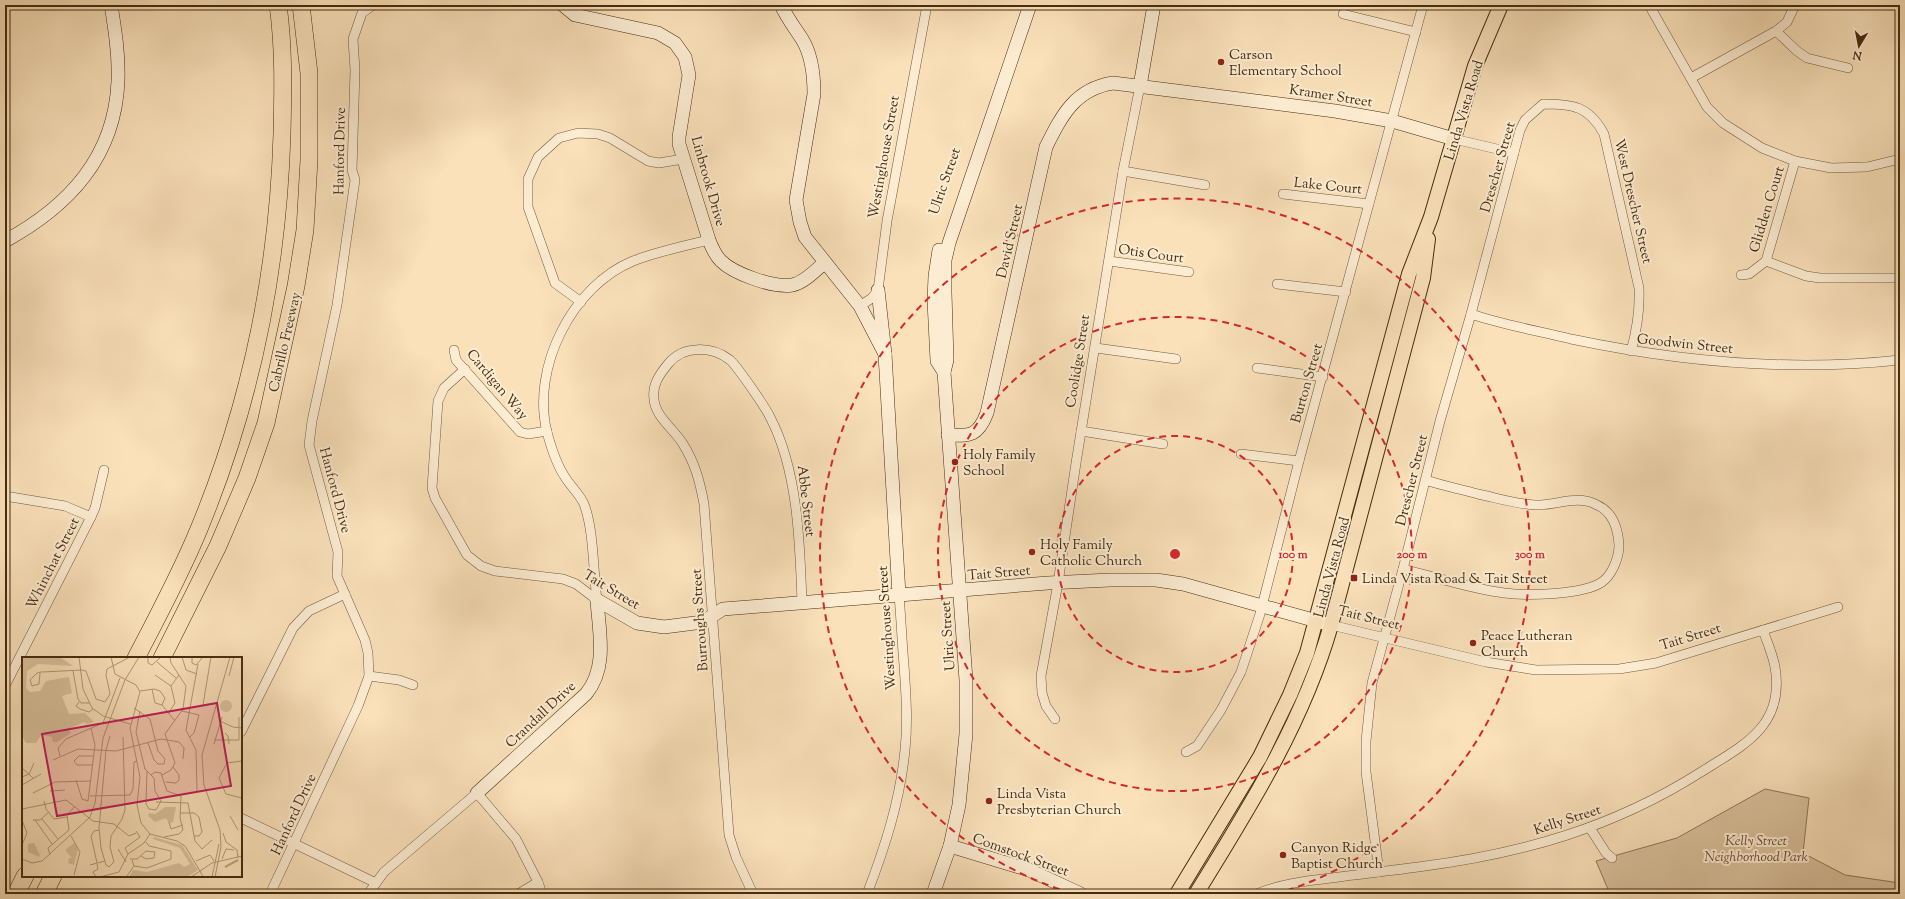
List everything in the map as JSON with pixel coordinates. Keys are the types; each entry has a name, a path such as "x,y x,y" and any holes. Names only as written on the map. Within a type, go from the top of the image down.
{"highway":[{"name":"Cabrillo Freeway","path":"137,657 179,573 215,490 238,421 258,340 275,240 280,170 283,91 278,5"},
{"name":"Cabrillo Freeway","path":"162,657 218,546 247,478 266,423 295,293 305,230 309,160 309,73 301,5"},
{"path":"16,894 24,877"},
{"path":"44,894 52,877"}],"main road":[{"name":"Linda Vista Road","path":"1177,894 1269,741 1298,677 1316,620 1409,274 1431,217 1475,66 1502,5"},
{"name":"Linda Vista Road","path":"1196,894 1250,806 1290,734 1317,669 1331,624 1423,278 1431,217"}],"street":[{"path":"5,241 34,224 67,198 85,176 101,150 116,107 118,80 117,44 111,5"},
{"name":"Hanford Drive","path":"270,894 358,706 369,676 365,640 337,576 338,552 309,445 312,421 337,305 355,180 352,170 354,70 353,39 362,13 373,5"},
{"name":"Linbrook Drive","path":"563,5 575,15 658,33 675,43 685,58 689,75 679,137 683,159 709,240 718,258 734,271 778,286 794,285 804,280 824,262"},
{"path":"781,5 785,14 803,41 811,62 814,94 796,200 800,222 805,237 860,306 884,354"},
{"name":"Westinghouse Street","path":"866,894 882,856 897,802 905,750 907,709 884,354 878,290 887,221 927,5"},
{"name":"Ulric Street","path":"944,372 937,361 934,301 935,276 940,246 956,194 1021,5"},
{"name":"Ulric Street","path":"933,894 950,846 960,798 966,734 966,680 944,372 947,360 944,293 945,260 949,243 1030,5"},
{"name":"Coolidge Street","path":"1055,720 1046,706 1042,694 1041,676 1058,583 1123,172 1154,5"},
{"name":"Burton Street","path":"1186,752 1198,746 1221,710 1241,672 1262,606 1299,461 1423,5"},
{"path":"1649,5 1707,106 1723,123 1762,148 1795,161 1831,168 1867,167 1900,159"},
{"path":"1690,78 1776,31 1787,22 1795,5"},
{"path":"1343,14 1416,32"},
{"path":"1776,31 1797,51 1807,58 1848,68"},
{"name":"David Street","path":"948,435 970,435 981,428 987,413 1046,147 1058,122 1075,100 1093,88 1113,83 1140,86"},
{"name":"Kramer Street","path":"1140,86 1335,111 1392,121 1454,139 1514,153"},
{"name":"West Drescher Street","path":"1540,107 1543,104 1568,104 1584,110 1599,125 1604,134 1639,288 1640,306 1638,328 1631,352"},
{"name":"Drescher Street","path":"1379,872 1366,772 1366,741 1372,683 1403,569 1440,421 1471,314 1520,130 1525,120 1540,107"},
{"path":"581,302 555,283 528,207 528,179 538,157 559,138 578,133 598,134 610,138 648,161 660,163 683,159"},
{"name":"Glidden Court","path":"1741,275 1749,274 1766,261 1795,161"},
{"path":"1123,172 1205,185"},
{"name":"Lake Court","path":"1282,194 1369,204"},
{"name":"Crandall Drive","path":"368,894 384,872 477,793 581,699 592,687 598,672 601,655 597,600 588,522 584,504 577,492 564,477 553,451 547,431 544,411 544,393 549,363 556,343 570,316 603,279 633,261 709,240"},
{"name":"Otis Court","path":"1109,261 1189,272"},
{"path":"1766,261 1806,276 1820,278 1900,278"},
{"path":"1277,284 1346,292"},
{"path":"860,306 872,298 878,290"},
{"name":"Goodwin Street","path":"1471,314 1517,327 1631,352 1729,363 1858,365 1900,360"},
{"path":"1096,348 1176,359"},
{"name":"Abbe Street","path":"672,358 685,352 701,349 716,352 731,361 770,417 788,462 794,494 802,603"},
{"name":"Cardigan Way","path":"454,350 456,360 520,432 528,434 547,431"},
{"name":"Burroughs Street","path":"672,358 658,377 654,390 654,401 658,412 682,442 693,461 700,481 704,504 714,615 716,670 729,834 736,857 753,894"},
{"path":"1257,368 1322,377"},
{"name":"Tait Street","path":"465,369 444,388 438,401 432,488 435,498 467,555 481,566 495,570 563,579 576,584 597,600 637,623 651,626 664,627 703,622 723,609 1058,583 1110,580 1156,580 1183,584 1385,638 1486,662 1536,670 1559,671 1619,669 1656,663 1838,607"},
{"path":"1081,431 1162,444"},
{"path":"1242,454 1299,461"},
{"name":"Whinchat Street","path":"5,686 91,517 95,508 104,470"},
{"path":"1403,569 1502,593 1525,596 1553,594 1591,587 1602,583 1608,577 1618,558 1618,531 1611,516 1598,505 1581,499 1536,505 1514,503 1426,480"},
{"path":"5,496 65,506 91,517"},
{"path":"242,730 293,628 309,611 344,594"},
{"name":"Kelly Street","path":"1256,894 1287,884 1506,853 1590,828 1622,815 1659,797 1740,748 1753,738 1769,718 1775,702 1777,684 1775,666 1763,630"},
{"path":"369,676 399,680 413,685"},
{"path":"477,793 516,839 538,882 542,894"},
{"path":"242,818 376,883"},
{"path":"1590,828 1606,853 1612,858"},
{"name":"Comstock Street","path":"950,846 1029,870 1081,894"},
{"path":"518,894 538,882"}],"green space":[{"name":"Kelly Street Neighborhood Park","path":"1765,789 1809,798 1803,853 1845,875 1900,883 1900,894 1610,894 1596,861 1677,838"}],"place":[{"name":"Carson Elementary School","path":"1221,62"},
{"name":"Holy Family School","path":"955,462"},
{"name":"Holy Family Catholic Church","path":"1032,552"},
{"name":"Linda Vista Road & Tait Street","path":"1354,578"},
{"name":"Peace Lutheran Church","path":"1473,643"},
{"name":"Linda Vista Presbyterian Church","path":"989,801"},
{"name":"Canyon Ridge Baptist Church","path":"1283,855"}]}
